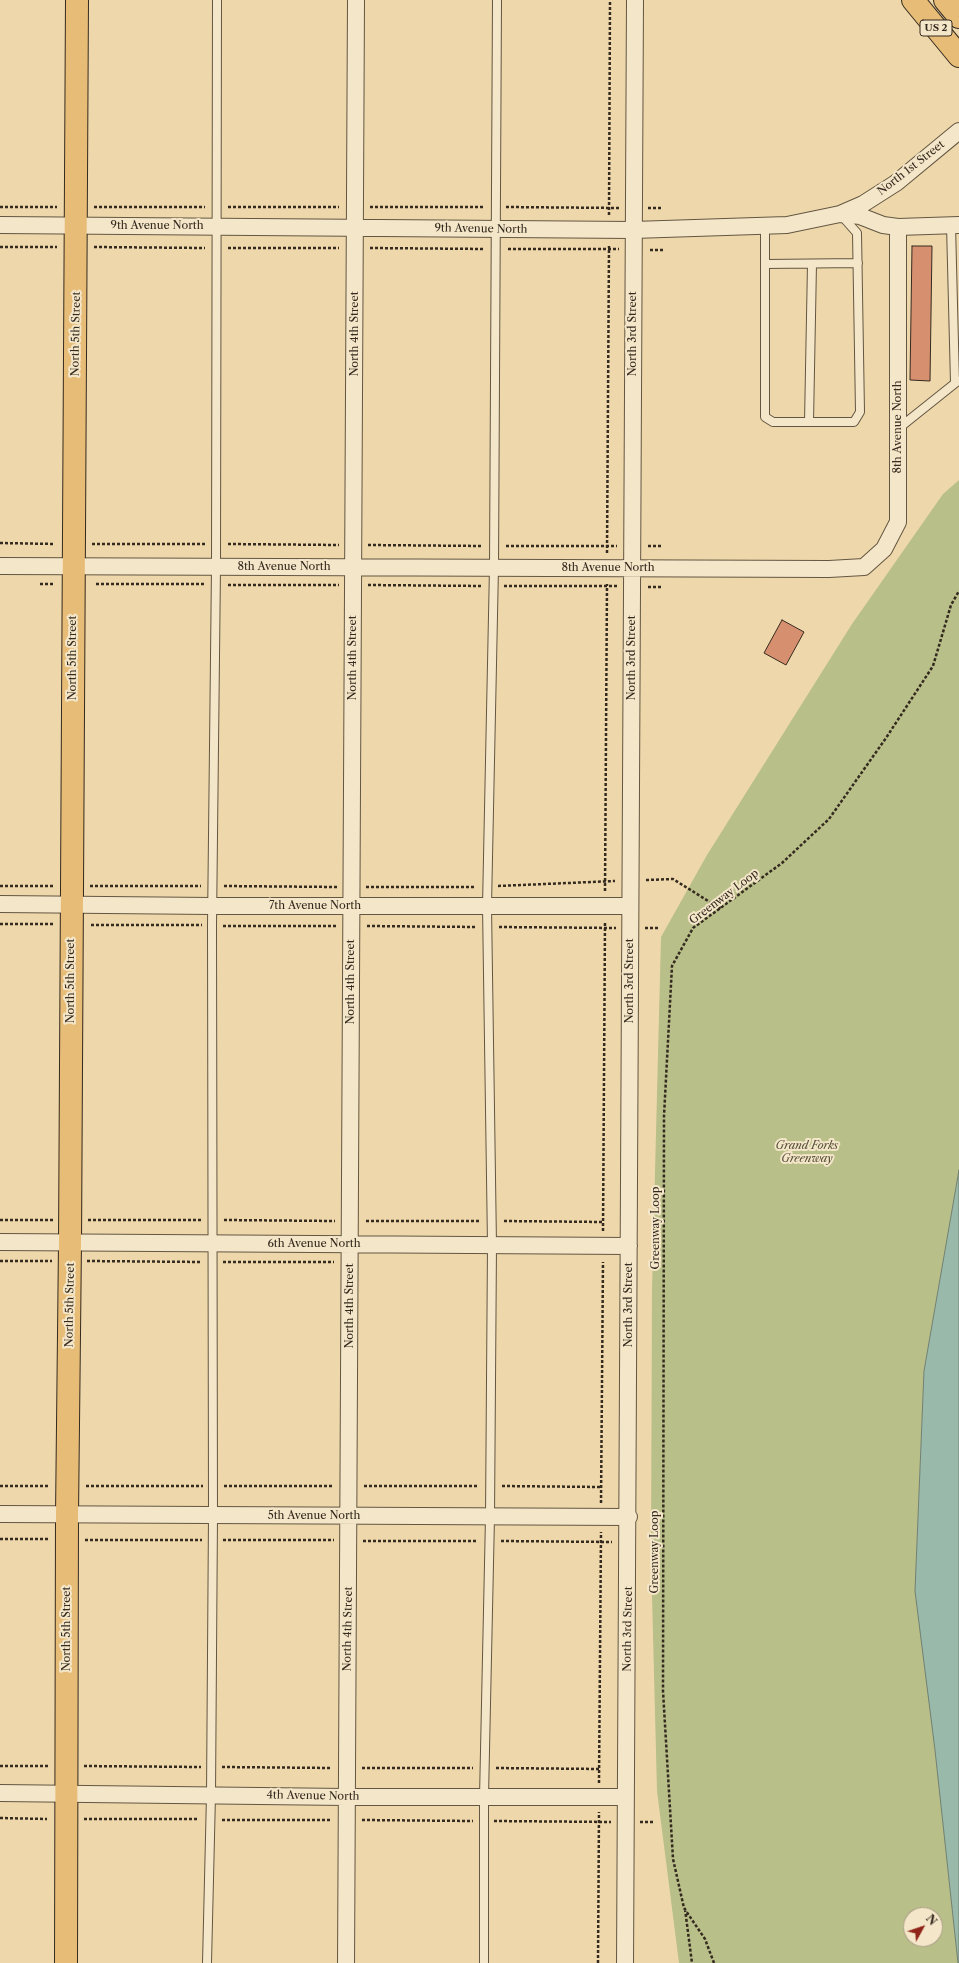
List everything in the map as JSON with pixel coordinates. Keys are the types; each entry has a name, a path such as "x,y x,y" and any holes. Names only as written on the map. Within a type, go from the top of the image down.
{"main road":[{"name":"North 5th Street","path":"66,1963 67,1515 70,1252 73,544 77,247 77,0"},
{"name":"US 2","path":"913,0 959,56"},
{"name":"US 2","path":"945,0 959,17"}],"street":[{"name":"North 4th Street","path":"346,1963 356,0"},
{"name":"North 3rd Street","path":"626,1963 635,0"},
{"name":"North 1st Street","path":"840,214 864,204 896,183 959,131"},
{"name":"9th Avenue North","path":"0,225 77,216 216,227 633,230 765,226 808,222 840,214 860,216 883,225 898,227 955,225"},
{"name":"8th Avenue North","path":"0,566 73,575 216,567 829,569 864,567 884,549 898,522 898,227"},
{"name":"7th Avenue North","path":"0,904 212,906 630,906"},
{"name":"6th Avenue North","path":"0,1242 70,1252 212,1244 629,1246"},
{"name":"5th Avenue North","path":"0,1514 629,1517"},
{"name":"4th Avenue North","path":"0,1793 346,1797 626,1797"}],"lane":[{"path":"207,1963 211,1795 213,1540 212,886 216,584 215,248 217,0"},
{"path":"484,1963 484,1797 490,1541 492,1245 487,906 494,568 497,249 497,0"},
{"path":"765,226 765,416 773,422 854,422 860,412 857,233 840,214"},
{"path":"898,429 957,382 955,225"},
{"path":"765,264 858,263"},
{"path":"809,422 812,264"}],"path":[{"path":"598,1963 610,0"},
{"path":"0,207 77,216 216,207 663,208"},
{"path":"0,247 663,250"},
{"path":"0,543 661,546"},
{"path":"36,584 73,575 216,584 661,587"},
{"name":"Greenway Loop","path":"714,1963 705,1939 684,1908 673,1859 663,1691 664,1116 672,966 693,928 782,863 829,819 934,666 951,605 959,591"},
{"path":"0,924 71,905 212,886 488,887 673,879 721,909"},
{"path":"0,886 71,905 212,926 658,928"},
{"path":"0,1220 603,1222"},
{"path":"0,1261 70,1252 213,1262 350,1262"},
{"path":"595,1262 629,1263"},
{"path":"0,1486 601,1487"},
{"path":"0,1539 628,1542"},
{"path":"0,1766 600,1769"},
{"path":"0,1818 654,1822"},
{"path":"684,1908 692,1963"}],"green space":[{"name":"Grand Forks Greenway","path":"959,480 959,1170 924,1371 916,1568 958,1963 679,1963 657,1791 651,1556 652,1290 661,937 707,855 852,624 943,494"}],"shaded area":[{"path":"959,1170 958,1963 935,1750 915,1591 924,1371"}],"building":[{"path":"912,246 932,246 930,381 910,380"},
{"path":"782,620 804,632 786,665 764,653"}]}
